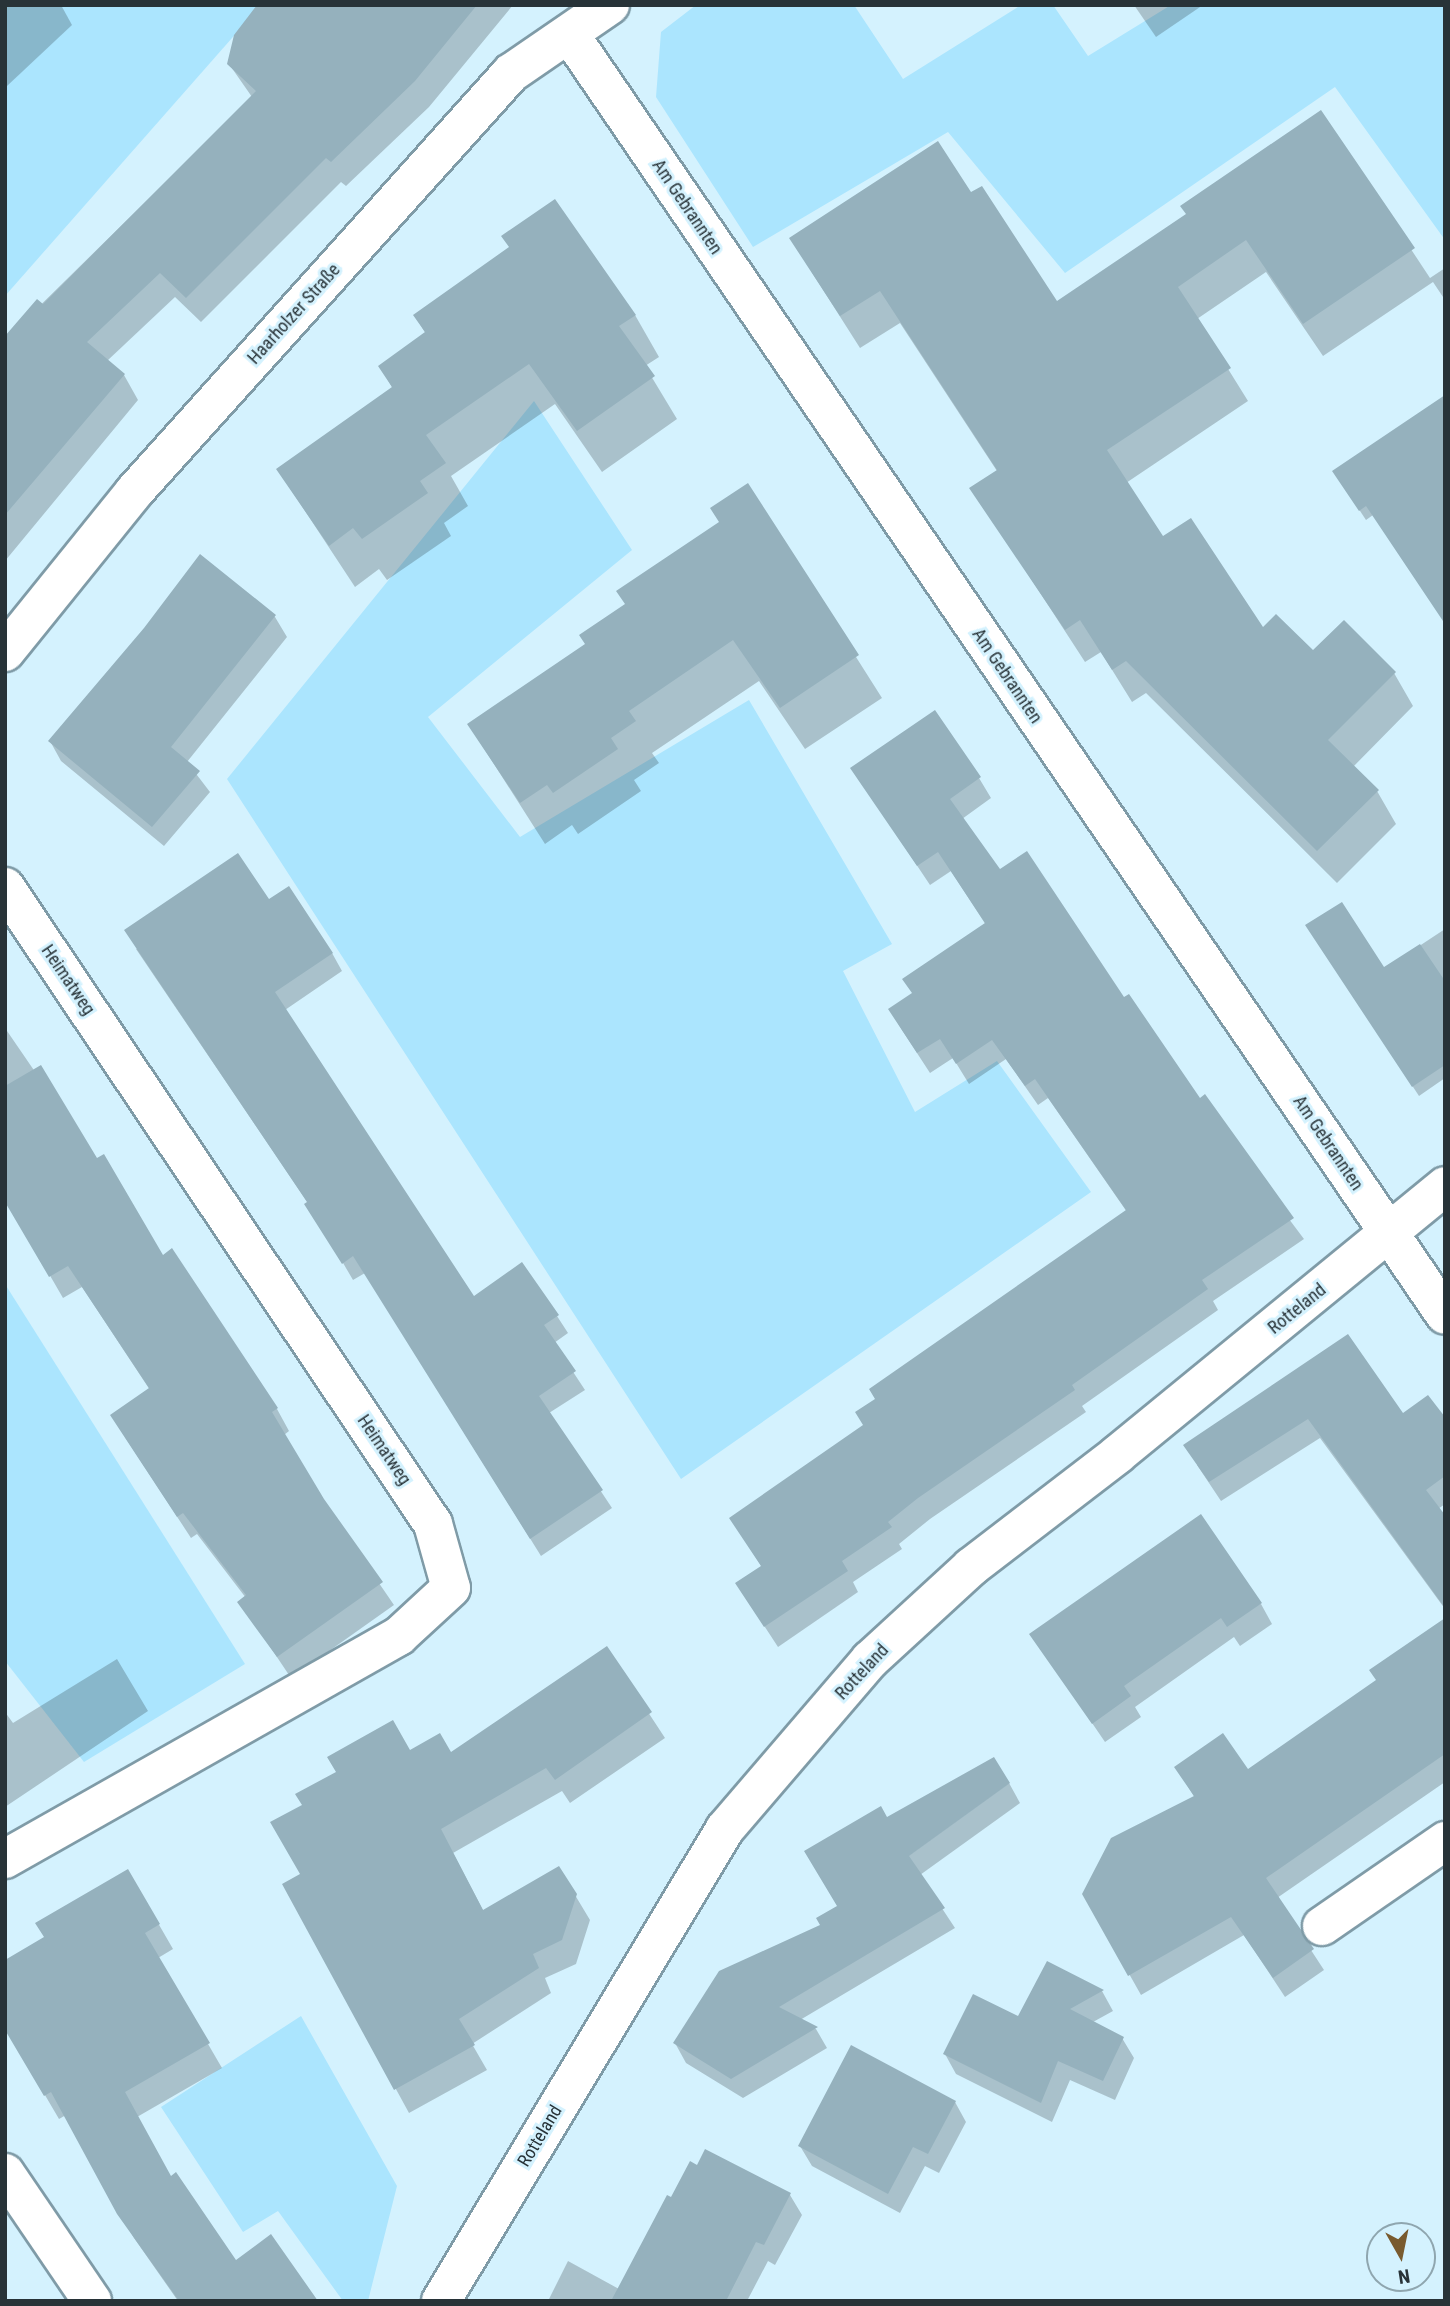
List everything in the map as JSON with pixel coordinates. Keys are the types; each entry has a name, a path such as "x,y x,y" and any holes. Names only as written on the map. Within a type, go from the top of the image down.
{"street":[{"name":"Haarholzer Straße","path":"5,652 134,492 511,73 610,5"},
{"name":"Am Gebrannten","path":"570,35 1445,1315"},
{"name":"Heimatweg","path":"5,887 433,1524 452,1588 399,1636 5,1859"},
{"name":"Rotteland","path":"441,2301 725,1829 870,1660 971,1567 1389,1234 1445,1186"},
{"path":"1322,1926 1445,1841"},
{"path":"5,2173 92,2301"}],"shaded area":[{"path":"5,5 261,5 5,296"},
{"path":"696,5 854,5 903,79 1021,5 1053,5 1088,56 1171,5 1445,5 1445,240 1335,87 1065,273 948,132 753,247 656,97 661,32"},
{"path":"534,401 632,550 428,717 520,837 749,700 892,944 843,971 915,1112 997,1061 1091,1192 681,1479 227,779"},
{"path":"5,1284 245,1664 84,1762 5,1661"},
{"path":"301,2016 397,2186 368,2301 343,2301 278,2211 243,2232 161,2107"}],"building":[{"path":"257,5 477,5 415,81 331,162 326,158 186,298 160,273 87,342 125,374 5,515 5,336 37,299 43,304 256,91 227,64 234,35"},
{"path":"1321,110 1415,248 1303,324 1246,240 1178,287 1231,368 1107,450 1163,536 1191,518 1263,627 1276,614 1313,650 1344,620 1396,672 1328,740 1379,790 1317,851 1126,661 1112,670 1080,620 1065,630 969,488 997,470 880,291 840,316 789,238 938,141 971,192 982,186 1057,301 1186,214 1180,206"},
{"path":"555,199 636,315 619,326 655,376 577,431 529,364 426,435 446,463 420,481 428,493 362,539 353,528 329,546 276,469 392,387 378,366 425,332 413,315 509,247 501,236"},
{"path":"1445,395 1445,624 1366,506 1359,511 1332,471"},
{"path":"748,483 859,655 780,708 733,640 629,711 636,721 611,738 618,749 553,793 547,785 520,803 467,724 585,644 579,635 625,604 616,591 719,522 710,508"},
{"path":"200,554 276,615 171,747 200,771 152,827 48,741 144,628"},
{"path":"935,710 981,777 950,799 1000,869 1027,851 1124,997 1129,994 1200,1098 1205,1094 1294,1218 1202,1280 1208,1289 1072,1385 1075,1390 918,1498 888,1522 892,1527 842,1561 848,1571 764,1627 735,1583 761,1566 729,1518 863,1425 855,1412 875,1399 869,1389 1126,1210 1035,1079 1025,1086 992,1040 956,1064 940,1039 917,1053 888,1009 912,993 902,979 985,923 938,852 917,866 850,768"},
{"path":"238,853 269,899 289,886 333,953 275,992 474,1296 522,1262 559,1315 544,1325 576,1371 539,1396 603,1490 530,1539 353,1256 342,1264 304,1204 307,1202 124,930"},
{"path":"1342,902 1384,967 1420,944 1445,981 1445,1065 1412,1087 1305,925"},
{"path":"41,1065 97,1158 104,1154 163,1255 172,1248 278,1408 272,1412 324,1499 383,1582 277,1657 237,1602 246,1595 183,1513 177,1517 110,1415 149,1388 68,1266 49,1277 5,1202 5,1086"},
{"path":"1348,1334 1403,1413 1428,1395 1445,1417 1445,1476 1426,1490 1445,1515 1445,1608 1308,1419 1209,1482 1183,1445"},
{"path":"1201,1514 1262,1603 1227,1627 1221,1618 1124,1686 1131,1696 1092,1724 1029,1634"},
{"path":"1445,1618 1445,1754 1266,1878 1314,1949 1273,1978 1231,1917 1128,1976 1082,1894 1111,1838 1194,1796 1174,1767 1223,1733 1248,1769 1376,1680 1369,1670"},
{"path":"607,1646 652,1712 555,1780 546,1768 441,1829 483,1910 559,1866 577,1894 562,1940 533,1954 539,1968 459,2019 475,2045 394,2090 282,1884 300,1874 270,1822 302,1805 295,1794 336,1772 327,1757 393,1720 410,1750 440,1733 451,1752"},
{"path":"994,1757 1010,1783 909,1856 945,1908 779,2007 818,2027 731,2079 673,2043 719,1971 820,1925 816,1918 837,1906 804,1851 881,1806 887,1817"},
{"path":"128,1869 160,1924 145,1933 210,2043 125,2092 171,2176 176,2172 236,2260 271,2234 318,2301 179,2301 117,2214 51,2092 44,2096 5,2030 5,1960 44,1937 35,1923"},
{"path":"1047,1961 1104,1990 1070,2009 1124,2037 1103,2081 1058,2061 1041,2103 943,2054 973,1994 1018,2016"},
{"path":"851,2045 956,2101 928,2154 913,2147 888,2194 798,2146"},
{"path":"705,2149 791,2193 764,2245 756,2242 726,2301 611,2301 667,2195 671,2197 690,2161 697,2165"}]}
